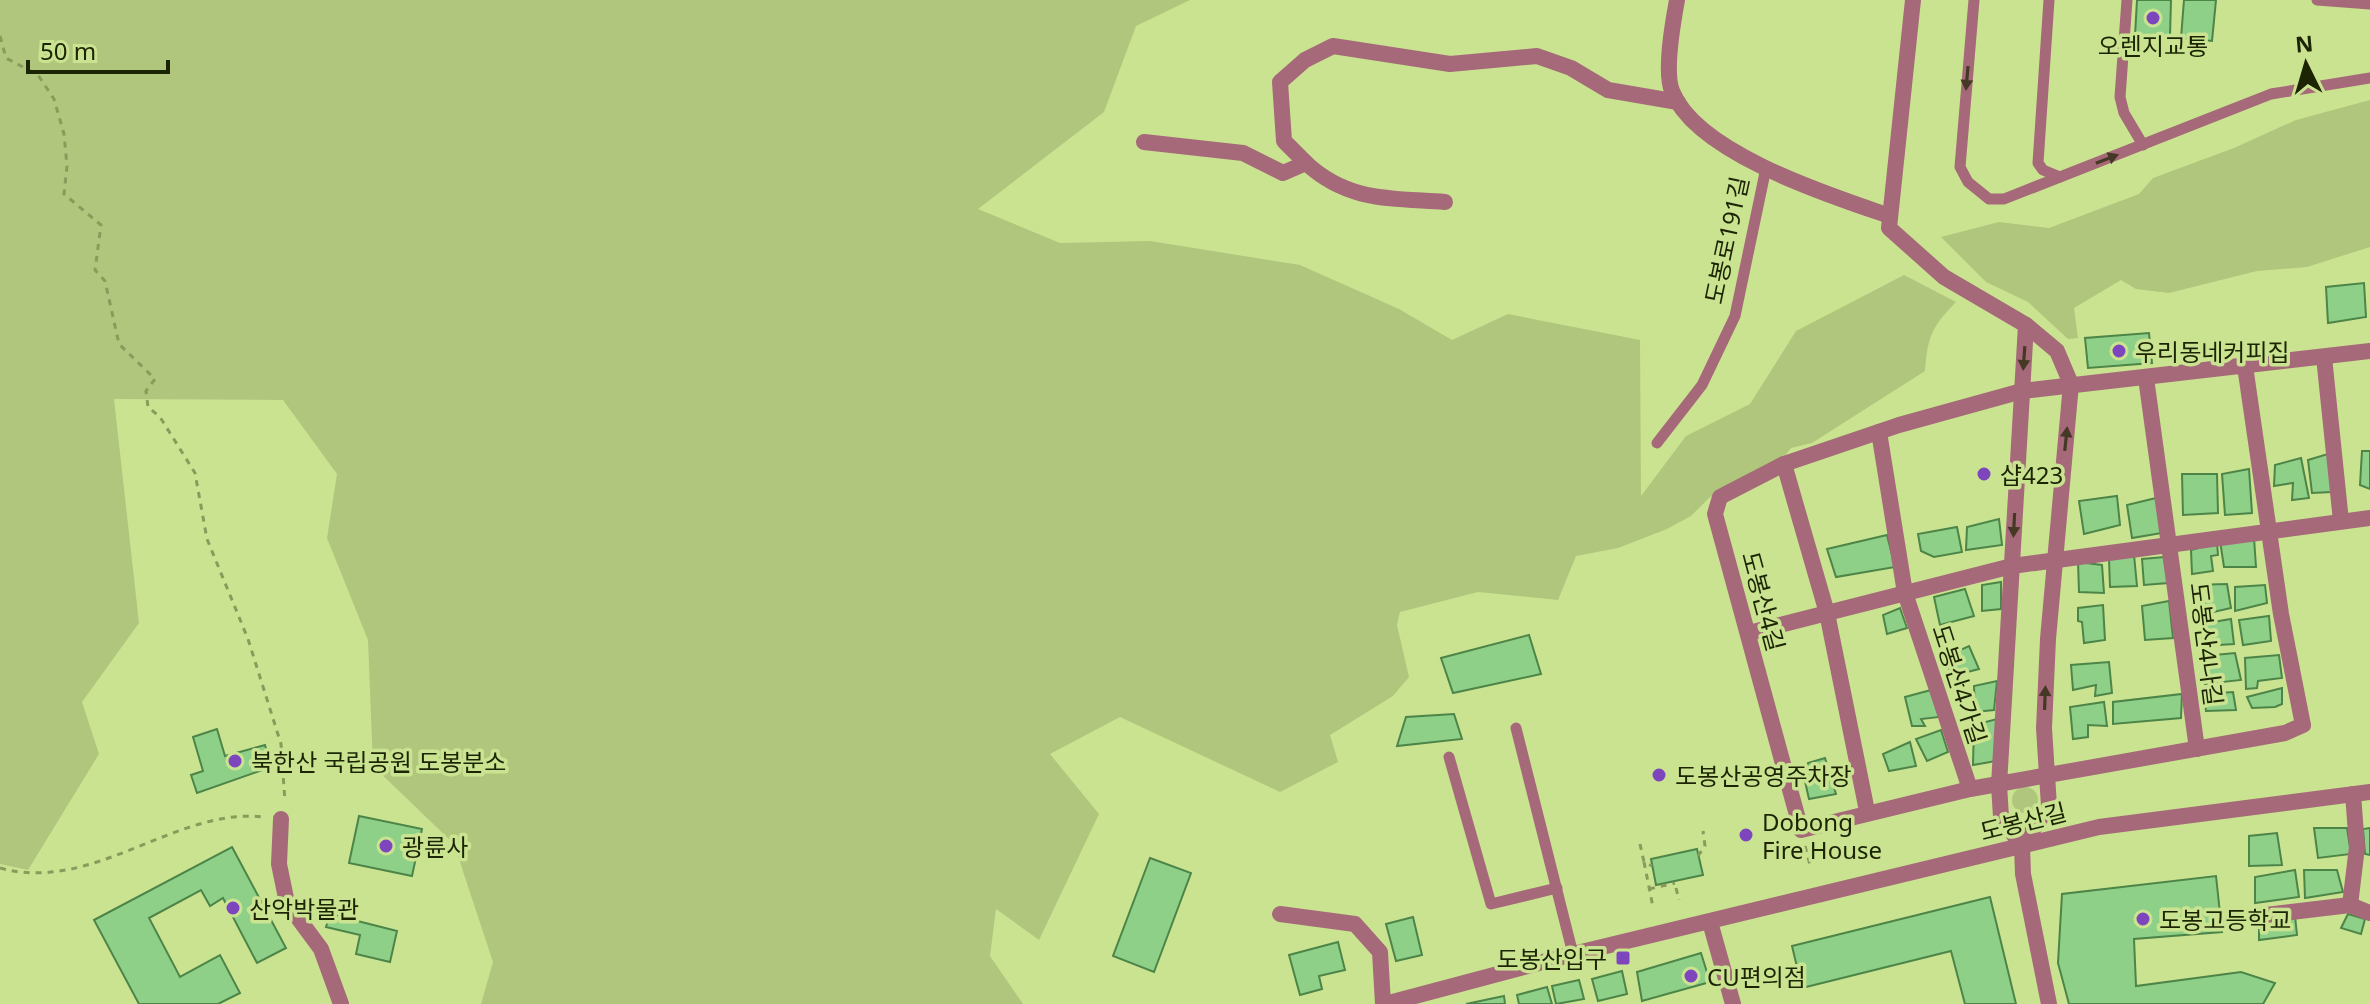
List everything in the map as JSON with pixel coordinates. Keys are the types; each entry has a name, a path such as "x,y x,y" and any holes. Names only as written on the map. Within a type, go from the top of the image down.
{"street":[{"path":"1677,0 1671,35 1671,89 1678,102"},
{"path":"1913,0 1889,228 1944,277 2026,325 2057,351 2071,384 2054,560 2045,700 2049,806 2022,846"},
{"path":"1445,202 1364,196 1325,181 1284,141 1280,82 1305,60 1333,46 1450,64 1537,56 1571,68 1608,90 1678,102"},
{"name":"도봉로191길","path":"1678,102 1688,119 1715,140 1766,168 1890,216"},
{"path":"1144,142 1243,153 1283,173 1306,163"},
{"path":"2026,325 1999,785 2001,817 2022,846 2023,874 2049,1004"},
{"name":"도봉산4길","path":"2245,366 2268,531 2303,725 2285,733 1970,789 1867,811 1801,830 1715,514 1720,497 1784,464 1879,432 2022,391 2370,351"},
{"path":"2324,357 2341,521"},
{"name":"도봉산4나길","path":"2146,378 2197,749"},
{"name":"도봉산4가길","path":"1879,432 1905,593 1970,789"},
{"path":"1784,464 1827,613 1867,811"},
{"path":"1749,633 2012,566 2370,518"},
{"name":"도봉산길","path":"1384,1004 1573,954 2099,827 2362,793 2350,905"},
{"path":"281,819 279,864 287,903 321,949 341,1004"},
{"path":"2257,916 2350,905 2370,913"},
{"path":"1280,914 1355,924 1380,952 1384,1004"},
{"path":"1710,922 1733,1004"}],"lane":[{"path":"1974,0 1960,167 1968,182 1989,199 2004,199 2271,94 2370,78"},
{"path":"2049,0 2038,163 2043,170 2060,177"},
{"path":"2127,0 2120,97 2124,113 2143,145"},
{"path":"2317,0 2370,4"},
{"name":"도봉로191길","path":"1657,443 1702,385 1735,316 1766,168"},
{"path":"1516,728 1573,954"},
{"path":"1449,757 1491,904 1557,888"}],"path":[{"path":"0,36 6,58 38,75 54,99 64,134 67,166 64,194 101,225 95,270 105,281 119,344 155,379 146,391 148,407 160,417 195,473 207,539 248,639 281,744 285,786 281,819 245,815 191,829 108,860 57,870 32,873 0,868"},
{"path":"1698,856 1705,846 1703,831"},
{"path":"1640,844 1653,907"},
{"path":"1644,862 1652,866"},
{"path":"1649,889 1675,886 1679,900"}],"green space":[{"path":"0,0 1190,0 1136,26 1104,112 978,209 1060,243 1150,241 1300,265 1399,309 1452,340 1508,314 1640,340 1641,496 1686,436 1750,404 1796,331 1904,275 1956,302 1932,333 1925,371 1812,443 1791,448 1774,469 1710,497 1691,516 1667,529 1618,548 1576,556 1558,600 1478,592 1400,612 1397,625 1409,677 1393,696 1330,735 1338,762 1280,792 1120,717 1050,754 1099,814 1039,940 996,909 990,956 1023,1004 481,1004 493,962 454,844 373,766 368,640 327,538 337,474 283,400 114,399 139,623 82,702 99,754 28,870 0,864"},
{"path":"2370,100 2370,247 2307,267 2257,271 2169,293 2136,289 2121,280 2074,308 2078,338 2068,339 2028,302 1986,282 1941,237 1999,222 2049,228 2139,194 2153,178 2234,148 2296,120"},
{"path":"2025,787 2034,791 2038,800 2034,809 2025,813 2016,809 2012,800 2016,791"}],"building":[{"name":"오렌지교통","path":"2137,0 2171,0 2170,36 2135,36"},
{"path":"2184,0 2216,0 2212,41 2181,38"},
{"path":"2364,283 2366,317 2328,323 2326,287"},
{"name":"우리동네커피집","path":"2149,333 2152,363 2088,368 2085,338"},
{"path":"2362,451 2370,451 2370,489 2360,485"},
{"path":"2331,453 2331,492 2312,493 2308,460"},
{"path":"2301,458 2309,498 2292,500 2293,483 2274,486 2275,465"},
{"path":"2249,469 2252,513 2225,515 2222,474"},
{"path":"2182,474 2217,474 2218,513 2183,515"},
{"path":"2117,496 2120,525 2084,534 2079,501"},
{"path":"2156,498 2162,533 2132,538 2127,505"},
{"path":"1999,519 2002,545 1966,550 1967,527"},
{"path":"1957,527 1962,552 1934,557 1921,551 1918,534"},
{"path":"1887,535 1895,567 1836,577 1827,549"},
{"path":"2254,538 2256,567 2224,567 2220,541"},
{"path":"2217,543 2218,555 2211,556 2213,571 2192,574 2191,550"},
{"path":"2134,555 2137,586 2110,587 2109,559"},
{"path":"2164,557 2168,583 2144,585 2142,559"},
{"path":"2078,562 2102,565 2104,593 2079,592"},
{"path":"2001,582 2001,609 1982,611 1982,585"},
{"path":"2227,584 2231,608 2196,616 2192,585"},
{"path":"2265,585 2267,603 2235,611 2235,587"},
{"path":"1965,589 1974,616 1940,625 1934,597"},
{"path":"2169,601 2173,638 2145,640 2142,606"},
{"path":"2103,605 2105,640 2084,643 2078,608"},
{"path":"1900,608 1907,628 1887,634 1883,615"},
{"path":"2269,616 2271,641 2243,645 2239,620"},
{"path":"2231,619 2234,644 2203,646 2201,624"},
{"path":"1529,635 1541,674 1453,693 1441,658"},
{"path":"1969,646 1979,669 1952,676 1945,657"},
{"path":"2235,653 2241,680 2205,684 2204,656"},
{"path":"2279,655 2282,678 2258,681 2257,688 2246,689 2245,658"},
{"path":"2109,662 2112,693 2095,696 2096,685 2073,690 2071,665"},
{"path":"1997,681 1994,710 1975,712 1974,686"},
{"path":"2282,688 2282,704 2275,707 2252,708 2247,697"},
{"path":"1931,690 1939,717 1921,719 1925,726 1912,726 1905,697"},
{"path":"2233,692 2236,710 2206,711 2204,694"},
{"path":"2182,694 2181,718 2113,724 2113,702"},
{"path":"2104,702 2107,726 2088,725 2088,737 2073,739 2070,707"},
{"path":"1454,714 1462,739 1397,746 1406,717"},
{"path":"1997,719 1996,761 1973,765 1974,725"},
{"name":"북한산 국립공원 도봉분소","path":"217,729 225,756 265,745 271,767 197,793 191,775 203,771 193,737"},
{"path":"1941,730 1948,752 1927,761 1916,739"},
{"path":"1910,742 1916,766 1889,771 1883,754"},
{"path":"1825,758 1836,794 1809,799 1804,777 1808,763"},
{"name":"광륜사","path":"359,816 422,829 412,876 349,863"},
{"path":"2314,828 2347,828 2351,854 2318,858"},
{"path":"2370,828 2370,855 2365,854 2363,829"},
{"path":"2277,833 2282,865 2249,866 2249,836"},
{"path":"232,847 286,948 257,963 223,898 210,906 201,890 149,918 180,977 220,955 240,993 218,1004 139,1004 94,920"},
{"path":"1697,849 1703,875 1656,885 1651,859"},
{"path":"1150,858 1191,873 1154,972 1113,956"},
{"path":"2295,870 2299,897 2255,903 2255,877"},
{"path":"2304,870 2337,870 2343,892 2305,898"},
{"path":"2216,876 2222,932 2134,939 2136,986 2241,972 2275,983 2263,1004 2069,1004 2058,963 2062,894"},
{"path":"1990,897 2016,1004 1965,1004 1951,951 1802,988 1792,946"},
{"path":"330,914 397,931 390,962 356,954 360,935 326,927"},
{"path":"2348,914 2365,919 2361,934 2341,928"},
{"path":"2295,916 2297,935 2259,940 2259,921"},
{"path":"1413,917 1422,955 1396,961 1386,924"},
{"path":"1338,942 1345,970 1319,976 1322,989 1300,995 1289,955"},
{"path":"1701,953 1710,982 1642,1001 1637,972"},
{"path":"1622,971 1627,994 1598,1001 1592,979"},
{"path":"1579,980 1584,999 1556,1004 1552,986"},
{"path":"1547,987 1552,1004 1519,1004 1517,995"},
{"path":"1504,996 1505,1004 1466,1004"}],"place":[{"name":"오렌지교통","path":"2153,18"},
{"name":"우리동네커피집","path":"2119,351"},
{"name":"샵423","path":"1984,474"},
{"name":"북한산 국립공원 도봉분소","path":"235,761"},
{"name":"도봉산공영주차장","path":"1659,775"},
{"name":"Dobong Fire House","path":"1746,835"},
{"name":"광륜사","path":"386,846"},
{"name":"산악박물관","path":"233,908"},
{"name":"도봉고등학교","path":"2143,919"},
{"name":"도봉산입구","path":"1623,958"},
{"name":"CU편의점","path":"1691,976"}]}
